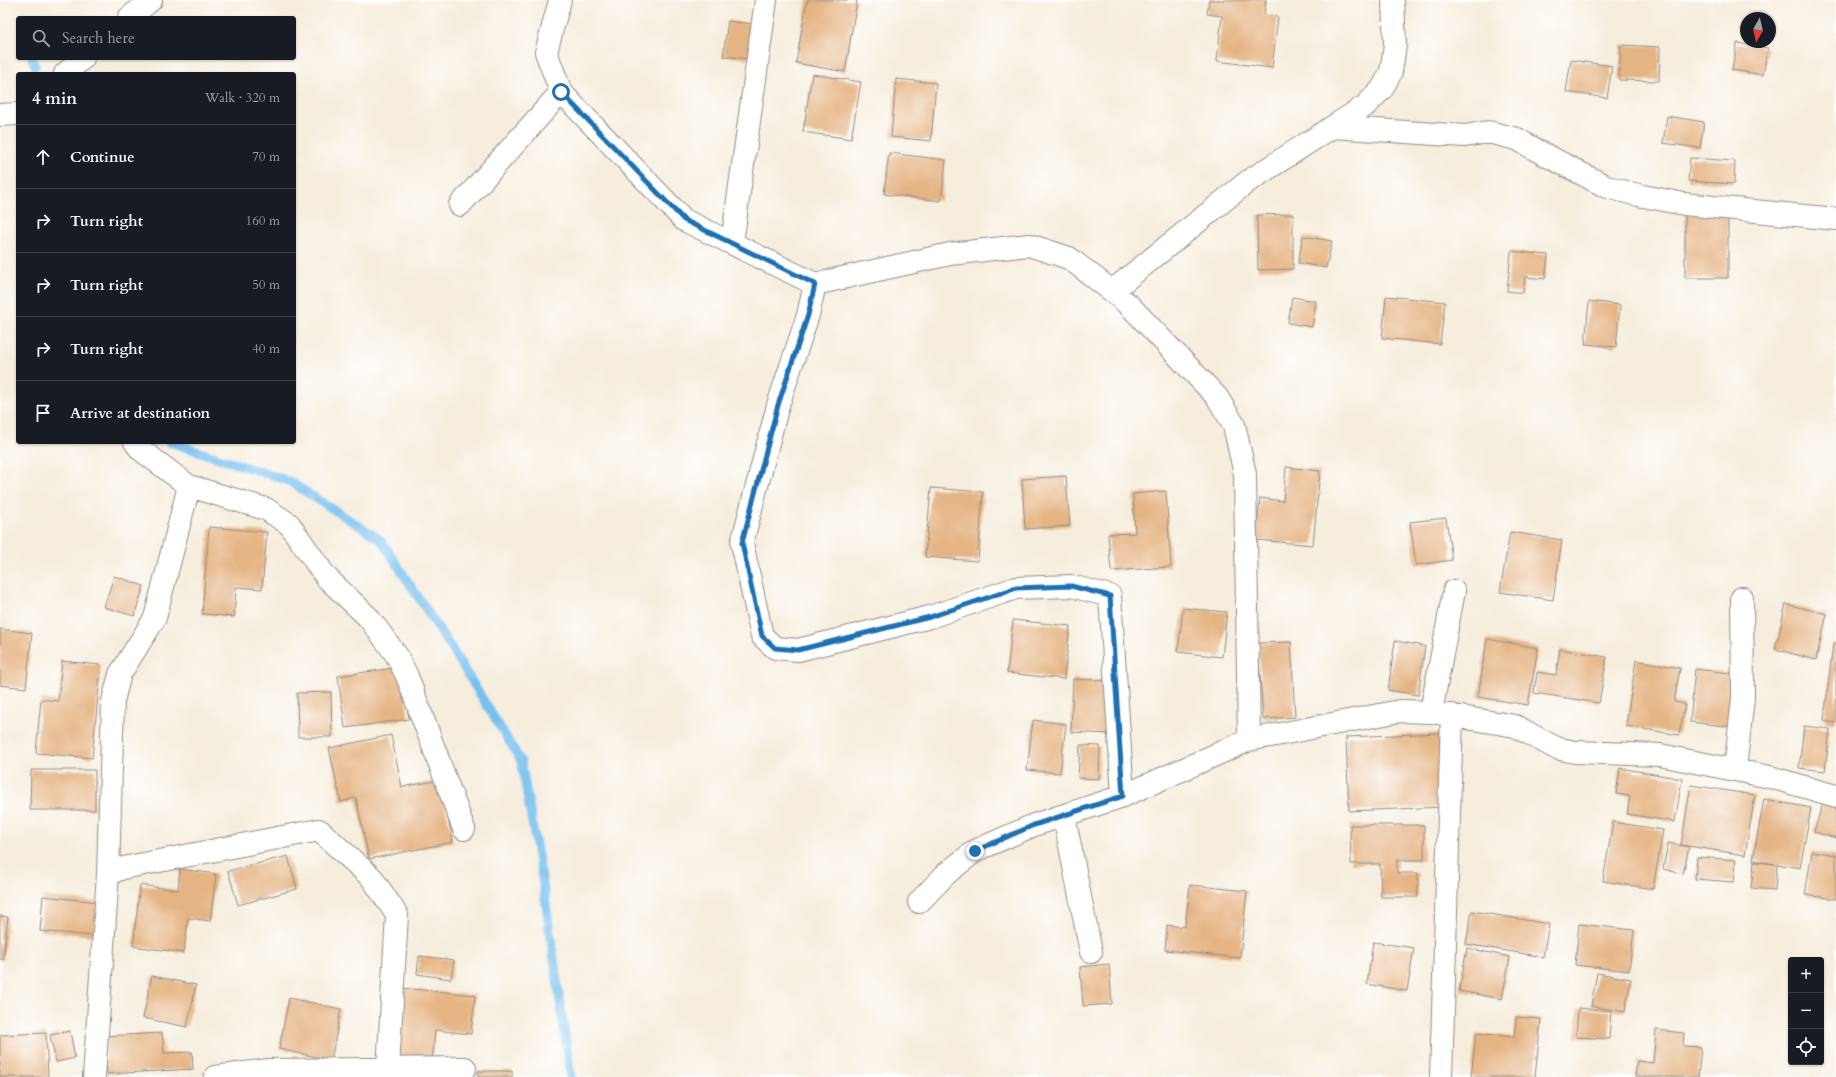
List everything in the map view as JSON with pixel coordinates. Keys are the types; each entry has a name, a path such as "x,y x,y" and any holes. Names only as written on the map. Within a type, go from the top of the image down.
{"street":[{"path":"131,16 151,0"},
{"path":"560,0 546,52 561,92 684,220 815,284 950,254 1029,245 1069,258 1130,306 1217,397 1234,425 1245,474 1249,740"},
{"path":"732,243 766,0"},
{"path":"1112,291 1247,182 1365,106 1382,90 1391,72 1395,45 1393,0"},
{"path":"67,72 81,60"},
{"path":"460,206 561,92"},
{"path":"0,115 16,114"},
{"path":"1332,127 1466,136 1488,132 1517,139 1607,187 1638,195 1684,204 1836,220"},
{"path":"815,284 808,315 778,405 742,543 762,636 775,648 798,650 930,617 1016,588 1071,586 1110,596 1123,796"},
{"path":"137,444 141,450 189,486 266,509 288,524 326,577 368,617 397,656 407,676 464,829"},
{"path":"94,1077 108,874 113,701 120,674 155,618 189,486"},
{"path":"1431,712 1454,591"},
{"path":"1736,770 1743,698 1742,598"},
{"path":"919,902 947,873 975,851 1034,825 1123,796 1249,740 1400,711 1431,712 1515,726 1556,748 1575,752 1660,755 1770,777 1836,796"},
{"path":"1441,1077 1452,715"},
{"path":"1064,816 1091,952"},
{"path":"108,874 123,868 319,830 372,878 397,915 388,1069"},
{"path":"216,1077 268,1070 465,1068"}],"building":[{"path":"807,0 857,0 845,72 796,63"},
{"path":"1209,0 1266,0 1264,15 1278,17 1272,68 1217,61 1222,16 1207,14"},
{"path":"728,21 754,24 749,59 723,56"},
{"path":"1737,43 1740,43 1740,48 1768,48 1763,75 1732,70"},
{"path":"1621,45 1660,47 1659,81 1619,80"},
{"path":"1571,60 1612,66 1607,98 1566,92"},
{"path":"812,74 861,82 851,139 803,132"},
{"path":"896,79 936,83 931,141 891,137"},
{"path":"1667,116 1704,122 1700,148 1663,143"},
{"path":"889,153 946,160 941,201 884,194"},
{"path":"1690,158 1735,161 1734,184 1688,181"},
{"path":"1293,214 1293,269 1258,270 1257,215"},
{"path":"1685,214 1728,214 1728,278 1685,278"},
{"path":"1303,236 1332,241 1326,268 1298,263"},
{"path":"1511,251 1548,255 1545,279 1525,277 1523,293 1507,291"},
{"path":"1386,296 1445,302 1440,344 1382,338"},
{"path":"1292,297 1316,301 1312,327 1288,323"},
{"path":"1589,301 1620,305 1616,347 1585,344"},
{"path":"1286,467 1320,471 1313,545 1256,540 1260,498 1283,501"},
{"path":"1066,476 1070,526 1025,529 1022,479"},
{"path":"931,488 983,492 978,561 925,557"},
{"path":"1166,491 1171,567 1111,571 1108,534 1135,533 1133,494"},
{"path":"1446,518 1452,560 1416,565 1410,522"},
{"path":"209,527 267,532 262,589 236,587 234,617 202,614"},
{"path":"1510,532 1562,540 1553,600 1500,592"},
{"path":"114,576 144,586 134,616 104,607"},
{"path":"1786,604 1827,614 1816,660 1775,649"},
{"path":"1183,608 1227,612 1222,657 1178,652"},
{"path":"1013,620 1070,626 1064,679 1007,673"},
{"path":"0,629 32,633 26,688 0,685"},
{"path":"1487,639 1538,648 1528,705 1478,697"},
{"path":"1395,641 1425,646 1418,695 1388,690"},
{"path":"1291,642 1295,717 1263,719 1258,643"},
{"path":"1833,643 1836,643 1836,723 1824,721"},
{"path":"1560,649 1607,657 1599,703 1534,693 1537,672 1556,675"},
{"path":"1636,660 1680,668 1674,702 1685,704 1679,735 1626,726"},
{"path":"62,661 101,665 92,758 36,753 41,699 58,701"},
{"path":"401,667 409,719 345,728 338,676"},
{"path":"1695,669 1739,674 1734,727 1690,722"},
{"path":"1073,679 1113,681 1110,734 1071,732"},
{"path":"331,692 332,737 298,737 297,693"},
{"path":"1033,720 1066,724 1060,773 1027,770"},
{"path":"1804,726 1830,729 1825,771 1799,768"},
{"path":"1441,733 1444,807 1349,811 1346,737"},
{"path":"391,735 402,787 440,780 453,842 369,859 356,798 341,802 329,748"},
{"path":"1080,745 1100,746 1099,779 1078,778"},
{"path":"1620,768 1682,779 1675,822 1627,814 1630,796 1616,794"},
{"path":"31,770 95,770 95,810 30,810"},
{"path":"1691,785 1755,795 1745,855 1681,845"},
{"path":"1764,799 1811,808 1800,868 1777,864 1775,890 1751,888 1754,862 1775,864 1753,860"},
{"path":"1823,802 1836,806 1836,838 1814,832"},
{"path":"1613,822 1663,830 1653,889 1603,881"},
{"path":"1350,825 1424,825 1424,860 1397,860 1397,873 1418,873 1418,897 1381,897 1380,864 1351,864"},
{"path":"1668,843 1689,847 1683,874 1663,869"},
{"path":"1812,851 1836,855 1836,899 1805,895"},
{"path":"288,856 297,889 238,905 228,871"},
{"path":"1697,857 1736,860 1734,882 1695,879"},
{"path":"180,869 216,874 210,921 188,918 184,953 133,946 140,885 178,890"},
{"path":"1190,885 1247,891 1240,958 1165,950 1167,925 1185,927"},
{"path":"43,896 98,902 94,936 40,931"},
{"path":"1472,911 1549,924 1543,957 1466,944"},
{"path":"0,916 8,917 3,960 0,959"},
{"path":"1579,924 1634,930 1629,971 1575,965"},
{"path":"1373,942 1414,948 1407,991 1367,984"},
{"path":"1467,948 1510,957 1502,999 1459,991"},
{"path":"419,956 454,960 451,979 417,974"},
{"path":"1109,964 1112,1004 1083,1006 1080,967"},
{"path":"1597,973 1631,979 1625,1012 1591,1006"},
{"path":"152,976 196,985 187,1027 143,1018"},
{"path":"401,988 475,995 471,1034 435,1030 432,1063 394,1059"},
{"path":"289,998 341,1009 331,1060 279,1049"},
{"path":"1578,1008 1611,1011 1609,1039 1576,1037"},
{"path":"1516,1017 1541,1019 1535,1077 1471,1077 1476,1033 1514,1037"},
{"path":"1656,1030 1684,1033 1683,1046 1701,1047 1698,1077 1635,1077 1637,1061 1653,1063"},
{"path":"70,1031 75,1058 56,1062 50,1035"},
{"path":"46,1033 48,1077 0,1077 0,1035"},
{"path":"162,1033 164,1053 192,1052 193,1069 107,1074 105,1036"},
{"path":"478,1071 512,1071 512,1077 478,1077"}],"waterway":[{"path":"33,60 35,66"},
{"path":"175,444 289,481 381,540 452,649 521,761 543,884 571,1077"}],"route":[{"path":"561,92 684,220 815,284 808,315 778,405 742,543 762,636 775,648 798,650 930,617 1016,588 1071,586 1110,596 1123,796 1034,825 975,851"}]}
